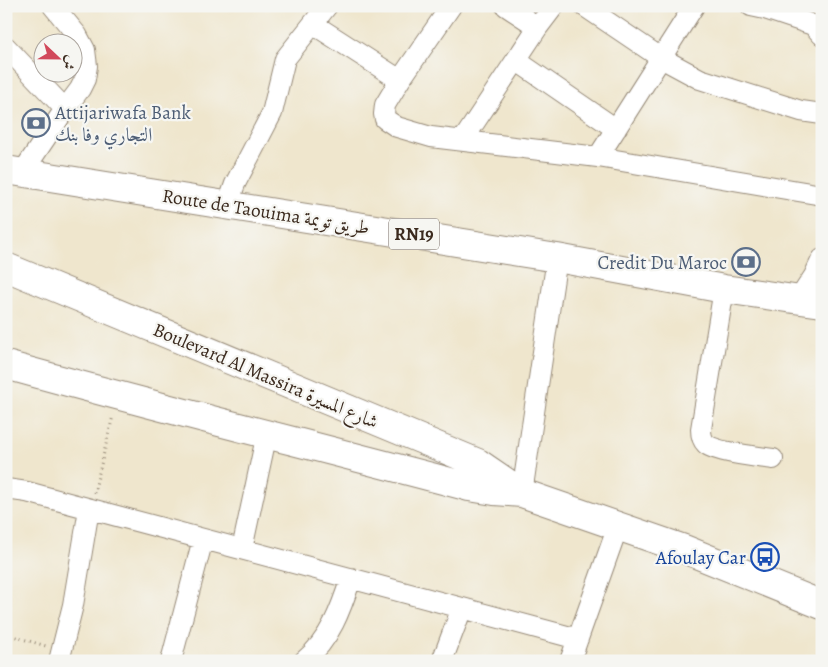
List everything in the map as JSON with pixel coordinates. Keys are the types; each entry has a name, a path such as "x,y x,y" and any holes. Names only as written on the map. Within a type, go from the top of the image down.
{"main road":[{"name":"Route de Taouima طريق تويمة","path":"14,171 557,258 724,289 810,301"},
{"name":"Boulevard Al Massira شارع المسيرة","path":"6,267 478,463 522,493 684,549 822,604"},
{"name":"Boulevard Al Massira شارع المسيرة","path":"7,369 267,433 469,487 494,492 522,493"}],"street":[{"path":"14,171 65,109 85,79 87,66 85,50 78,35 54,6"},
{"path":"228,204 235,184 272,114 285,59 327,6"},
{"path":"451,6 385,105 384,114 386,120 397,127 414,133 598,157 822,195"},
{"path":"506,6 538,27"},
{"path":"463,140 554,6"},
{"path":"584,6 661,58 700,79 802,111 822,114"},
{"path":"598,157 694,6"},
{"path":"751,6 813,24 822,35"},
{"path":"313,24 400,80"},
{"path":"6,47 65,109"},
{"path":"517,61 616,129"},
{"path":"522,493 557,258"},
{"path":"810,301 814,276 822,259"},
{"path":"724,289 700,430 701,436 704,442 714,448 773,459"},
{"path":"242,549 267,433"},
{"path":"6,489 27,492 578,639"},
{"path":"60,656 73,605 90,509"},
{"path":"570,661 618,526"},
{"path":"170,661 203,539"},
{"path":"304,661 324,639 339,613 351,578"},
{"path":"442,661 462,608"}],"path":[{"path":"90,509 119,396"},
{"path":"6,634 60,656"}],"place":[{"name":"Attijariwafa Bank التجاري وفا بنك","path":"36,123"},
{"name":"Credit Du Maroc","path":"746,262"},
{"name":"Afoulay Car","path":"765,557"}]}
